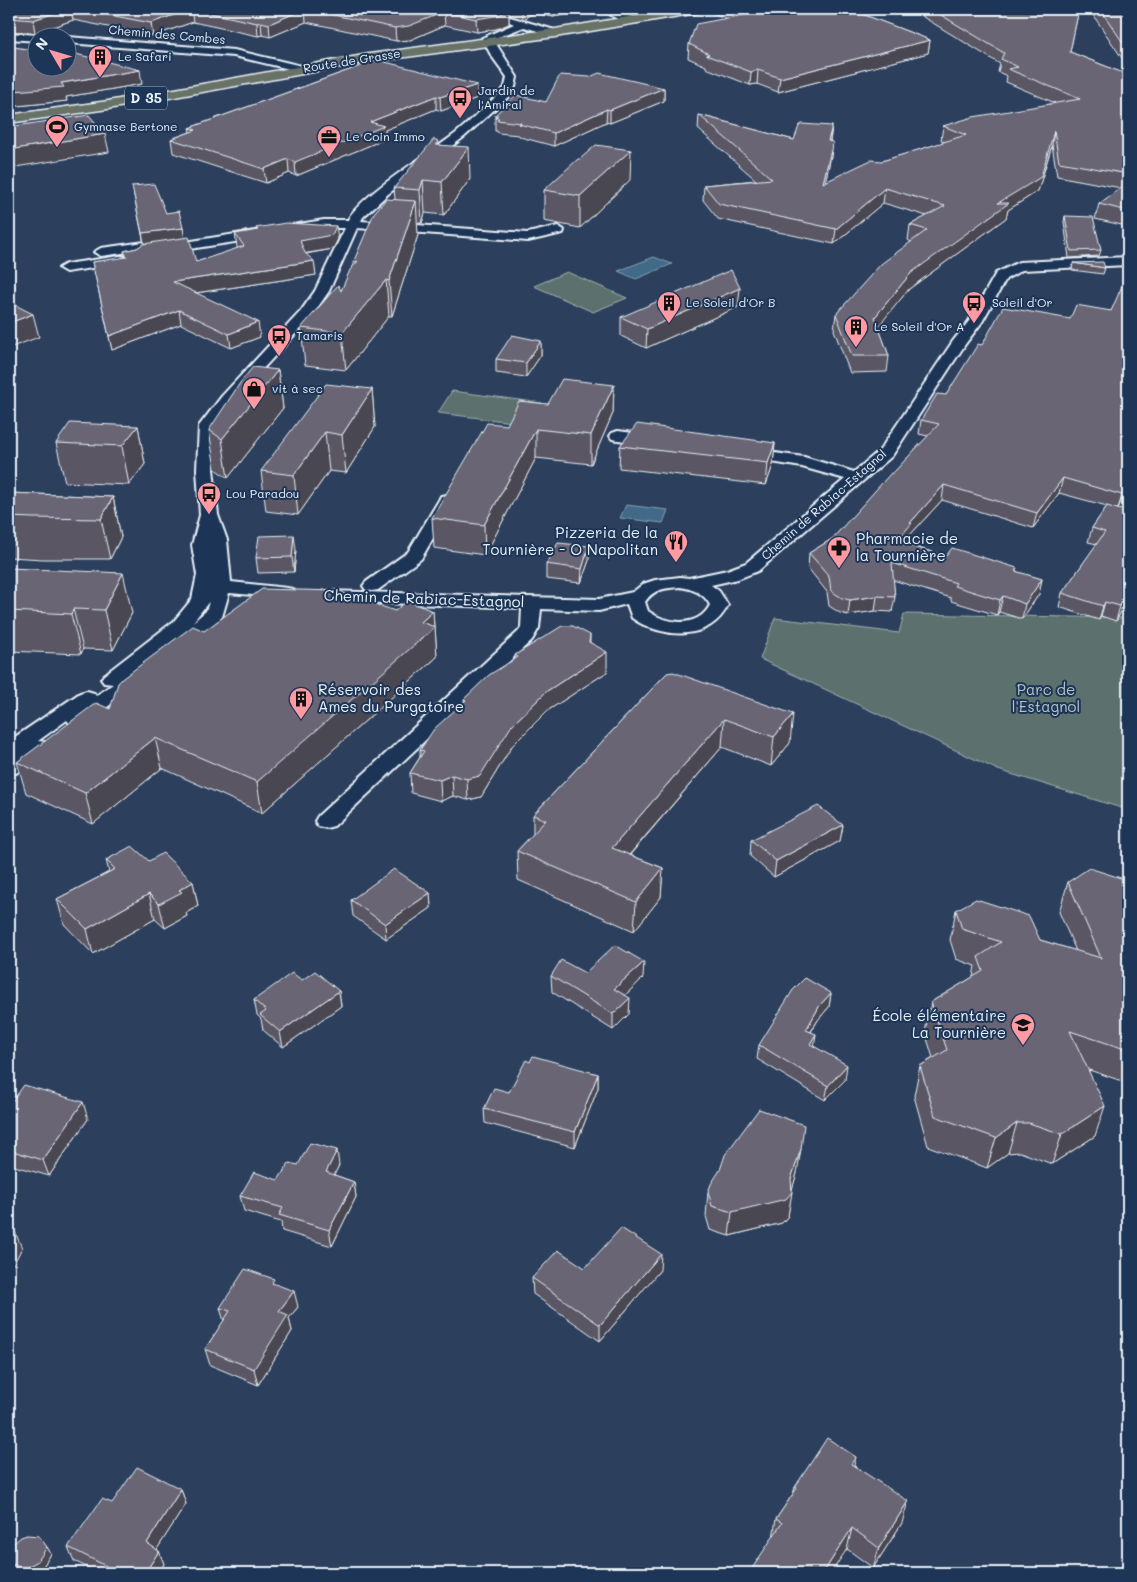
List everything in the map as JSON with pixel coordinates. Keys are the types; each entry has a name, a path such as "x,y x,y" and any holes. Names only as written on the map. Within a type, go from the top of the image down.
{"main road":[{"name":"Route de Grasse","path":"9,118 108,105 282,72 401,53 491,46 697,9"}],"street":[{"path":"608,9 628,19 642,19"},
{"path":"613,9 641,15 642,19"},
{"path":"510,20 555,33"},
{"path":"9,768 46,743 170,651 218,605 222,587 218,540 209,515 205,470 206,430 227,400 306,314 322,291 355,220 384,191 460,135 504,96 510,87 512,77 487,38 523,24"},
{"path":"9,36 28,37"},
{"name":"Chemin des Combes","path":"78,41 214,51 302,69"},
{"name":"Chemin des Combes","path":"265,60 282,72"},
{"path":"78,254 176,242 316,216 337,214 355,220 501,237 528,237 558,230"},
{"path":"66,268 129,258 142,252 355,220"},
{"name":"Chemin de Rabiac-Estagnol","path":"599,605 638,596 643,591 661,583 690,583 732,575 752,567 886,453 960,340 975,322 1001,276 1018,266 1087,260 1128,254"},
{"name":"Chemin de Rabiac-Estagnol","path":"960,340 964,320 985,276 1007,261 1027,258 1128,261"},
{"path":"618,436 667,443"},
{"path":"735,452 804,462 858,478"},
{"path":"372,586 414,555 456,486"},
{"path":"209,515 201,545 206,575 218,605"},
{"name":"Chemin de Rabiac-Estagnol","path":"222,587 304,596 599,605 644,618 656,625 680,629 691,627 708,619 718,611 719,605 717,600 731,593 745,579 752,567"},
{"path":"690,583 712,592 717,600"},
{"name":"Chemin de Rabiac-Estagnol","path":"218,605 304,596"},
{"path":"638,596 636,602 639,614 644,618"},
{"path":"326,821 525,636 530,628 532,603"},
{"path":"9,749 26,740 70,710 181,625 218,605"}],"green space":[{"path":"567,272 627,298 593,312 534,286"},
{"path":"452,391 542,403 529,424 438,413"},
{"name":"Parc de l'Estagnol","path":"904,614 1128,618 1128,810 998,770 760,659 775,618 899,633"}],"water":[{"path":"654,257 672,264 636,279 618,271"},
{"path":"626,505 668,510 663,523 620,518"}],"building":[{"path":"9,9 67,9 33,20 9,18"},
{"path":"78,9 191,9 151,23"},
{"path":"191,9 305,9 269,24"},
{"path":"305,9 506,9 509,11 496,16 476,19 444,12 409,26 395,28"},
{"path":"736,9 849,9 930,40 780,78 758,70 751,72 706,55 709,54 689,44 696,24 749,14"},
{"path":"931,9 1079,9 1070,52 1128,75 1128,174 1059,162 1054,131 1041,177 998,203 1009,203 911,273 875,317 889,356 852,356 836,314 881,264 927,230 910,225 945,206 885,188 836,229 719,204 704,185 772,179 699,115 794,140 799,126 802,124 832,126 828,141 833,142 823,183 871,160 882,161 966,135 943,126 973,117 1080,99 1008,69 1018,67 1001,59 1004,53"},
{"path":"1100,9 1128,9 1128,50"},
{"path":"9,46 28,49 28,78 78,78 78,54 140,70 61,83 64,87 14,91 9,86"},
{"path":"377,60 477,85 440,97 436,96 370,122 384,126 295,162 288,159 264,169 171,139 196,130 189,128"},
{"path":"599,73 664,88 610,110 607,109 554,133 519,124 521,123 497,120 499,118 495,118 498,115 495,115 516,95 546,102 560,75 590,77"},
{"path":"89,115 105,134 9,150 9,127"},
{"path":"434,139 438,141 436,145 469,147 442,182 423,180 420,190 394,188"},
{"path":"596,145 631,150 580,196 544,190 578,159"},
{"path":"1128,182 1128,211 1099,204"},
{"path":"154,184 166,213 179,211 183,228 142,233 132,186"},
{"path":"386,199 416,201 389,281 386,280 342,333 301,328 338,285 341,291 350,270 358,261 353,263 374,213"},
{"path":"1065,216 1093,217 1101,250 1071,251"},
{"path":"286,223 336,226 332,235 300,241 305,253 314,261 173,282 258,322 229,334 179,310 109,336 92,262 127,257 124,251 137,248 143,244 189,237 196,262 244,246 235,234"},
{"path":"1103,262 1105,268 1073,263"},
{"path":"731,270 740,288 647,329 621,317"},
{"path":"1122,286 1128,287 1128,477 1122,495 1063,478 1037,513 944,485 910,523 912,523 896,542 946,556 952,548 1017,568 1015,571 1042,579 1025,604 1003,596 1000,600 954,586 956,583 892,563 895,597 877,596 850,600 842,598 831,591 829,576 809,553 832,539 891,473 939,424 921,420 937,394 946,395 978,344 982,345 1003,307 1070,319 1076,305 1111,311"},
{"path":"9,302 33,314 9,323"},
{"path":"512,335 541,341 526,363 496,359"},
{"path":"253,367 278,370 222,439 209,430 242,380"},
{"path":"562,379 614,385 591,435 536,429 484,525 432,518 487,423 507,425 519,401 548,404"},
{"path":"326,384 372,389 342,435 325,432 294,475 261,471"},
{"path":"70,423 138,426 122,446 56,443"},
{"path":"637,424 775,443 768,463 620,446"},
{"path":"9,493 113,497 101,519 33,518 9,517"},
{"path":"1107,506 1128,512 1128,594 1120,606 1105,602 1103,606 1062,593 1105,532 1092,528"},
{"path":"294,535 292,557 256,558 259,536"},
{"path":"558,543 589,546 582,569 546,564"},
{"path":"9,568 123,573 104,610 73,609 71,614 9,611"},
{"path":"262,589 338,591 395,611 407,601 433,611 421,622 435,627 257,782 155,738 85,793 17,762 96,703 110,709 118,683 123,678 193,626 204,631"},
{"path":"562,626 573,626 590,635 589,642 607,652 547,691 512,725 480,776 467,779 452,775 440,780 410,773 424,751 420,750 434,729 466,700 464,699 489,675 518,657 515,655"},
{"path":"673,672 793,714 774,737 724,719 612,848 663,868 636,902 517,851 546,820 533,815 667,673"},
{"path":"818,806 843,825 776,861 751,840"},
{"path":"132,846 149,861 163,853 193,882 179,890 182,892 159,904 149,894 87,929 57,899 115,869 106,860"},
{"path":"1089,868 1127,880 1128,882 1128,1050 1070,1031 1105,1106 1062,1134 1029,1123 1017,1123 996,1138 935,1116 920,1066 947,1050 931,1002 983,971 978,957 1001,942 962,929 956,910 976,899 1029,916 1040,940 1101,958 1068,882"},
{"path":"394,869 430,893 385,924 351,900"},
{"path":"615,945 644,962 614,989 630,998 613,1014 551,976 561,960 585,973"},
{"path":"315,971 339,991 280,1032 260,1015 266,1011 254,1000 292,973 302,980"},
{"path":"805,978 831,993 820,1005 806,1030 816,1034 810,1044 847,1065 828,1086 759,1045 793,990"},
{"path":"533,1056 598,1074 575,1132 484,1109 494,1088 509,1092 526,1060 530,1062"},
{"path":"24,1085 83,1102 43,1160 9,1150 9,1143 12,1138 9,1137 9,1106"},
{"path":"759,1109 804,1125 801,1149 791,1179 792,1192 786,1199 732,1212 712,1206 708,1192 720,1170 725,1155"},
{"path":"310,1143 337,1150 326,1172 354,1182 329,1230 279,1215 283,1208 240,1196 254,1172 278,1180 289,1163 298,1165"},
{"path":"621,1228 661,1254 600,1325 532,1278 558,1250 585,1268"},
{"path":"9,1231 15,1232 9,1245"},
{"path":"245,1269 274,1279 272,1283 294,1291 279,1311 288,1315 254,1369 205,1349 230,1311 220,1308"},
{"path":"827,1438 856,1457 851,1464 908,1501 879,1548 852,1528 823,1573 749,1573 782,1523 776,1519"},
{"path":"137,1467 181,1489 147,1543 159,1551 145,1573 120,1573 68,1547 102,1499 112,1503"},
{"path":"27,1535 39,1536 47,1547 38,1561 27,1567 19,1567 12,1563 9,1554 13,1544 21,1537"}],"place":[{"name":"Le Safari","path":"100,78"},
{"name":"Jardin de l'Amiral","path":"460,119"},
{"name":"Gymnase Bertone","path":"57,148"},
{"name":"Le Coin Immo","path":"329,158"},
{"name":"Le Soleil d'Or B","path":"669,324"},
{"name":"Soleil d'Or","path":"974,324"},
{"name":"Le Soleil d'Or A","path":"856,348"},
{"name":"Tamaris","path":"279,357"},
{"name":"vit à sec","path":"254,410"},
{"name":"Lou Paradou","path":"209,515"},
{"name":"Pizzeria de la Tournière - O Napolitan","path":"676,563"},
{"name":"Pharmacie de la Tournière","path":"839,569"},
{"name":"Réservoir des Ames du Purgatoire","path":"301,720"},
{"name":"École élémentaire La Tournière","path":"1023,1046"}]}
